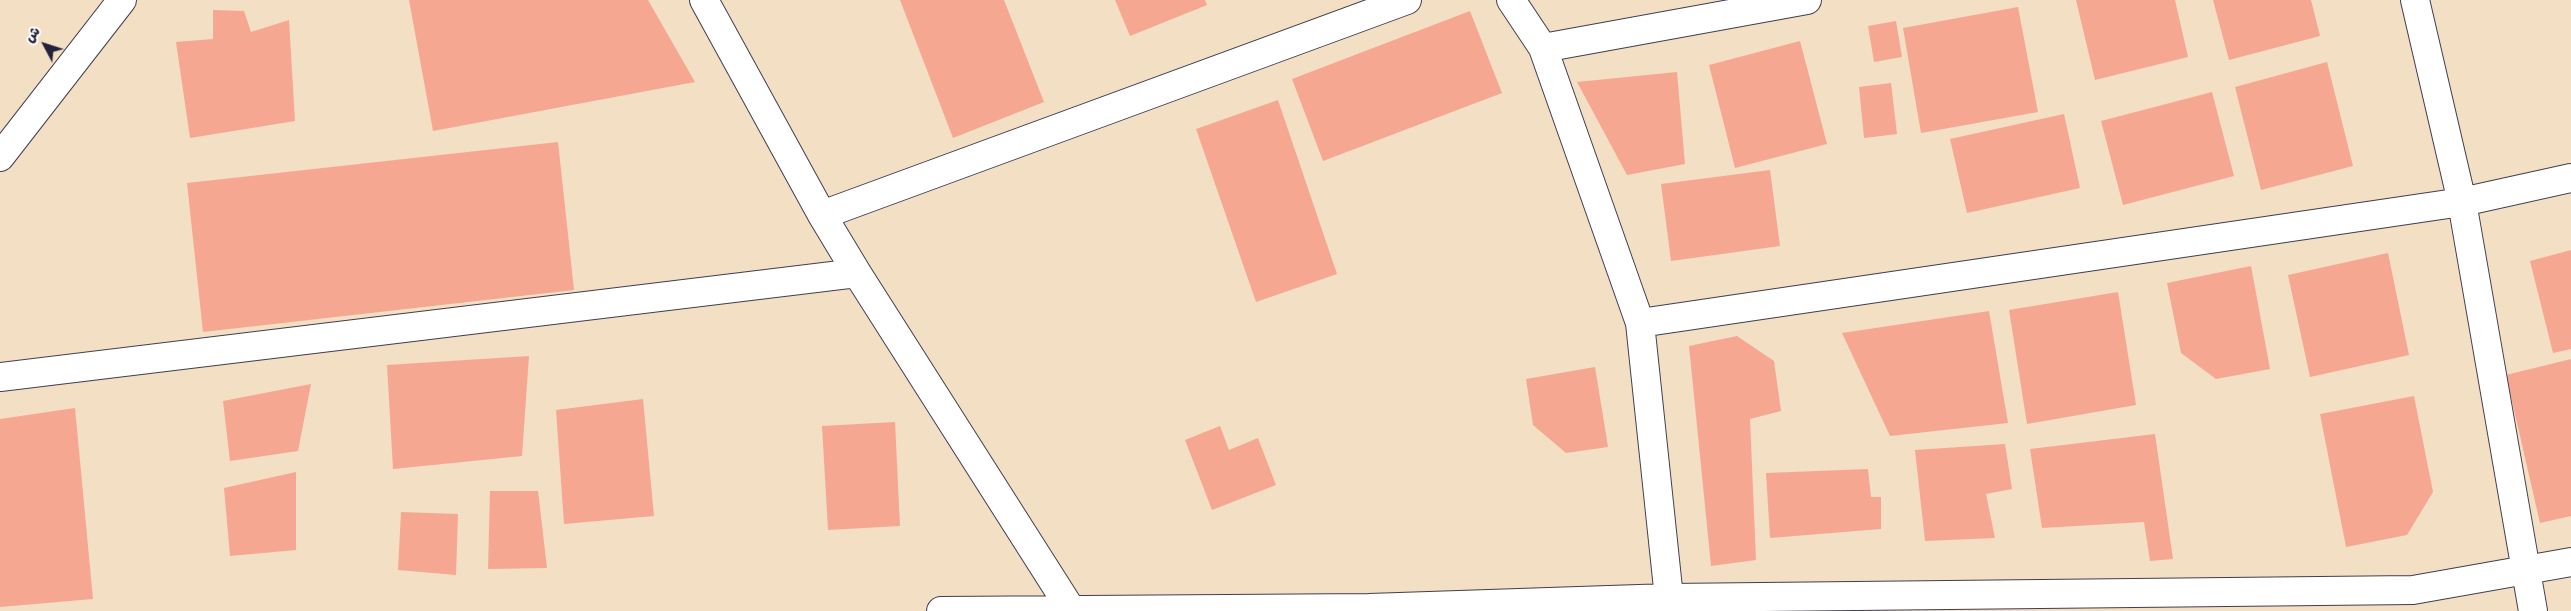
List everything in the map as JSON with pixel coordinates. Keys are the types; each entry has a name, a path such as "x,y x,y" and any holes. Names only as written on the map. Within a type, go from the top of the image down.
{"street":[{"path":"0,157 122,0"},
{"path":"704,0 822,215 1072,610"},
{"path":"822,215 1407,0"},
{"path":"1512,0 1543,48 1640,323 1669,598"},
{"path":"1543,48 1807,0"},
{"path":"2415,0 2462,202 2524,570 2533,611"},
{"path":"1640,323 2462,202 2571,178"},
{"path":"0,377 857,273"},
{"path":"941,611 1370,609 1669,598 2413,590 2571,562"}],"building":[{"path":"409,0 648,0 695,82 433,131"},
{"path":"900,0 1004,0 1044,102 953,138"},
{"path":"1115,0 1205,0 1207,5 1130,36"},
{"path":"2076,0 2175,0 2188,57 2095,80"},
{"path":"2213,0 2311,0 2320,36 2229,60"},
{"path":"2018,7 2038,112 1921,133 1903,28"},
{"path":"213,10 244,11 251,32 289,20 295,121 190,138 176,42 213,39"},
{"path":"1470,11 1502,93 1323,161 1292,79"},
{"path":"1896,21 1902,57 1874,62 1868,26"},
{"path":"1800,41 1827,144 1735,168 1709,65"},
{"path":"2327,62 2353,166 2261,190 2235,87"},
{"path":"1677,72 1685,164 1627,175 1577,82"},
{"path":"1891,83 1897,134 1864,138 1859,87"},
{"path":"2212,92 2234,176 2123,205 2101,121"},
{"path":"1278,100 1337,274 1256,302 1196,129"},
{"path":"2064,114 2080,188 1967,213 1950,139"},
{"path":"558,142 574,290 203,332 187,183"},
{"path":"1770,170 1780,246 1671,261 1661,184"},
{"path":"2571,250 2571,349 2553,353 2530,261"},
{"path":"2388,253 2409,355 2310,377 2288,275"},
{"path":"2251,266 2270,369 2216,379 2181,353 2167,283"},
{"path":"2118,292 2136,405 2027,424 2009,310"},
{"path":"1989,311 2008,423 1890,436 1842,333"},
{"path":"1737,336 1774,361 1781,411 1750,419 1756,560 1711,566 1689,346"},
{"path":"529,356 522,456 393,469 387,365"},
{"path":"2571,359 2571,516 2540,523 2506,375"},
{"path":"1595,367 1608,447 1566,453 1533,425 1526,379"},
{"path":"311,384 298,451 230,461 223,401"},
{"path":"2414,396 2433,492 2407,535 2346,547 2320,414"},
{"path":"643,399 654,516 564,524 556,410"},
{"path":"75,408 93,599 0,607 0,419"},
{"path":"895,422 900,526 828,530 822,426"},
{"path":"1220,426 1229,450 1258,438 1276,485 1212,510 1185,440"},
{"path":"2155,434 2173,559 2150,561 2144,522 2042,528 2030,449"},
{"path":"2005,444 2012,489 1986,494 1995,538 1925,541 1915,450"},
{"path":"1868,469 1871,497 1881,497 1881,529 1770,538 1766,473"},
{"path":"296,472 296,550 230,556 224,488"},
{"path":"490,491 538,491 547,568 488,569"},
{"path":"401,512 458,514 456,575 398,570"}]}
